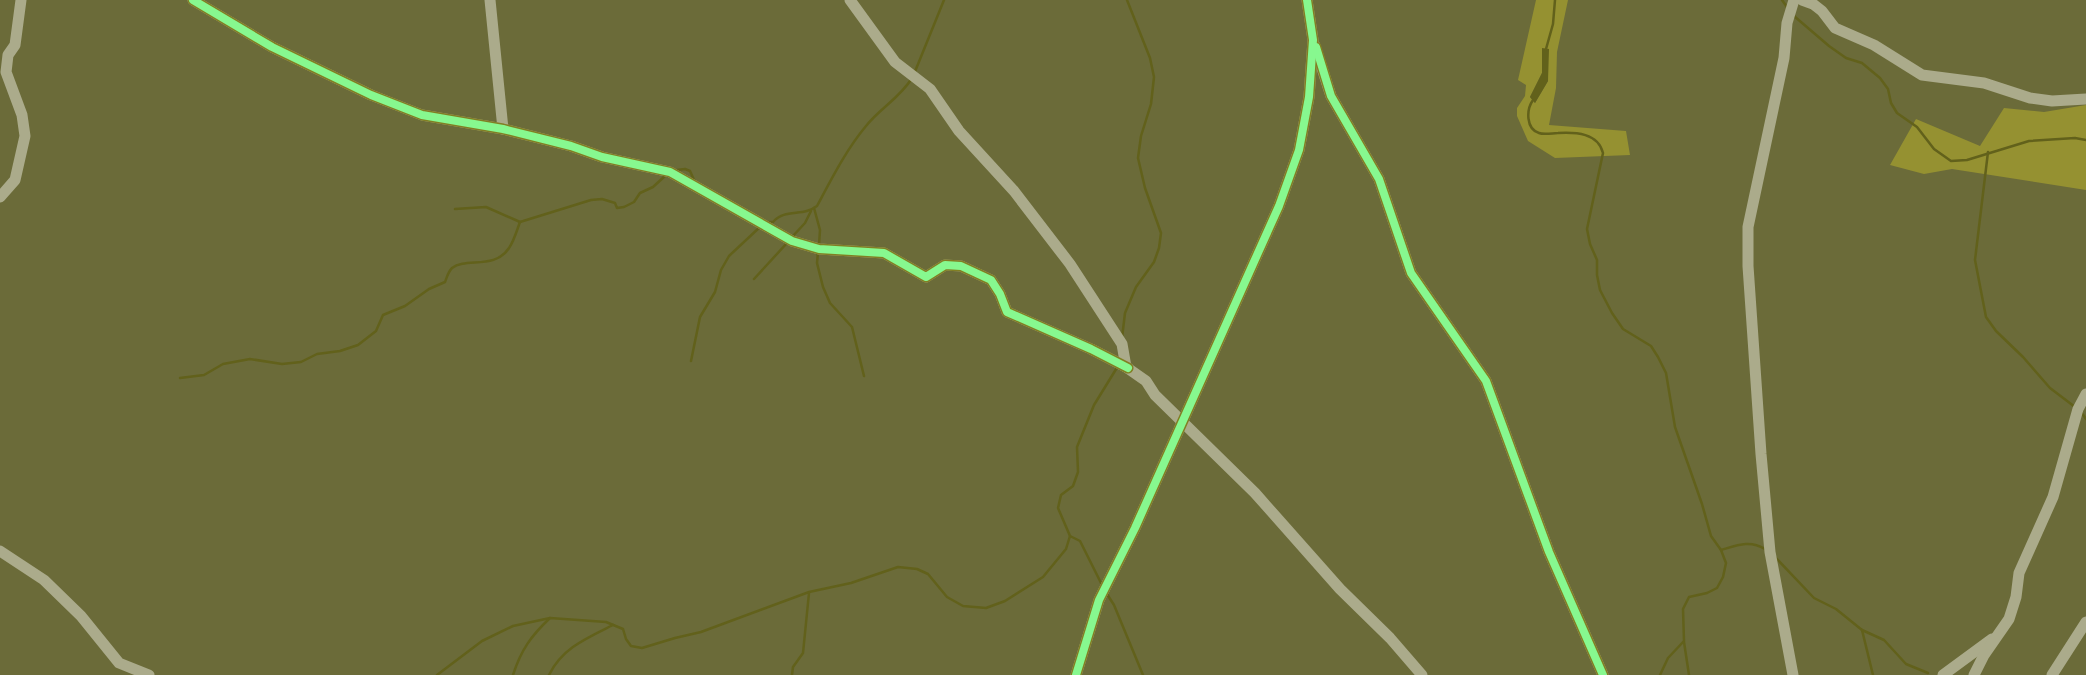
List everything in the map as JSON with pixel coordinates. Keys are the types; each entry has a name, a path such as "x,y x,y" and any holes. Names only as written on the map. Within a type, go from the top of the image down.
{"street":[{"path":"0,197 15,180 25,136 22,115 6,72 8,55 15,45 22,0"},
{"path":"193,0 272,47 371,95 422,115 504,130 571,146 602,157 670,172 792,242 819,248 884,253 926,277 945,265 961,266 991,280 1000,294 1007,312 1128,368 1146,380 1155,394 1255,492 1340,589 1390,638 1422,675"},
{"path":"490,0 504,130"},
{"path":"850,0 895,62 930,89 958,131 1014,191 1070,264 1122,344 1126,367 1128,368"},
{"path":"1307,0 1313,40 1331,96 1379,179 1411,273 1486,381 1549,552 1603,675"},
{"path":"1793,675 1769,542 1748,276 1748,226 1784,58 1787,23 1794,0"},
{"path":"1802,0 1813,4 1822,11 1835,28 1874,45 1922,75 1984,83 2030,98 2052,101 2086,99"},
{"path":"1076,675 1099,600 1135,528 1279,206 1299,150 1309,97 1313,40"},
{"path":"1974,675 2009,619 2016,597 2018,573 2053,497 2078,409 2086,394"},
{"path":"0,551 44,580 87,623 119,663 149,675"},
{"path":"2052,675 2086,622"},
{"path":"1943,675 1999,634"}],"shaded area":[{"path":"1536,0 1568,0 1557,52 1556,88 1549,125 1626,131 1630,155 1555,158 1528,141 1517,116 1517,108 1525,96 1526,85 1518,80","holes":["1542,73 1548,81 1535,103 1530,97"]},
{"path":"1542,48 1549,49 1548,81 1535,103 1530,97 1542,73"},
{"path":"2086,105 2086,190 1952,169 1924,174 1890,165 1916,119 1980,146 2004,108 2044,112"}],"waterway":[{"path":"914,74 944,0"},
{"path":"1122,338 1125,313 1136,287 1154,262 1159,248 1161,233 1145,188 1138,158 1141,136 1151,104 1154,77 1150,58 1127,0"},
{"path":"1546,49 1553,24 1555,0"},
{"path":"1782,0 1787,7"},
{"path":"1794,16 1829,46 1846,58 1862,63 1880,78 1888,89 1891,103 1897,113 1917,127 1934,149 1951,161 1967,160 2029,141 2075,138 2086,140"},
{"path":"768,222 773,222 783,215 806,211 817,206 840,164 859,135 902,91 912,78"},
{"path":"1533,100 1529,109 1528,119 1535,131 1543,134 1572,133 1585,135 1596,141 1603,153 1587,229 1590,244 1597,260 1600,290 1623,329 1651,346 1666,373 1675,427 1711,536 1721,550 1726,563 1723,577 1717,588 1707,593 1689,597 1683,609 1684,641 1668,658 1660,675"},
{"path":"1988,152 1975,260 1986,317 1996,331 2023,357 2050,388 2075,407"},
{"path":"677,170 685,169 690,171 694,180"},
{"path":"180,378 204,375 223,364 250,359 282,364 301,362 317,354 340,351 358,345 376,331 383,315 405,306 429,289 445,282 452,268 465,263 489,261 503,255 509,248 520,222 591,200 602,199 615,203 617,208 624,207 634,202 640,193 653,187 665,176"},
{"path":"455,209 486,207 520,222"},
{"path":"814,208 820,230 819,245"},
{"path":"792,237 805,223 811,211"},
{"path":"691,361 700,317 715,292 721,270 729,256 760,227"},
{"path":"754,279 787,243"},
{"path":"818,252 817,263 823,287 830,303 852,327 864,376"},
{"path":"513,675 519,658 527,644 550,618 606,622 623,629 626,639 631,646 642,648 701,632 809,592 851,583 898,567 917,569 928,574 947,597 963,606 986,608 1005,601 1043,577 1066,549 1070,536 1058,508 1061,495 1073,486 1078,472 1077,447 1094,405 1118,366"},
{"path":"2081,412 2086,419"},
{"path":"1070,536 1080,541 1102,585"},
{"path":"1721,550 1749,544 1765,549"},
{"path":"1775,557 1814,598 1836,609 1862,630 1873,675"},
{"path":"792,675 793,667 803,653 809,593"},
{"path":"1107,594 1114,605 1143,675"},
{"path":"437,675 482,641 513,626 550,618"},
{"path":"549,675 554,666 568,651 585,639 613,625"},
{"path":"1862,630 1884,640 1906,664 1928,673"},
{"path":"1684,642 1689,675"}],"cycle path":[{"path":"193,0 272,47 371,95 422,115 503,129 571,146 602,157 670,172 792,241 819,249 884,253 926,277 945,265 961,266 991,280 1000,294 1007,312 1091,349 1128,368"},
{"path":"1076,675 1099,600 1135,528 1279,206 1299,150 1309,97 1313,40 1307,0"},
{"path":"1316,47 1331,96 1379,179 1411,273 1486,381 1549,552 1603,675"}]}
